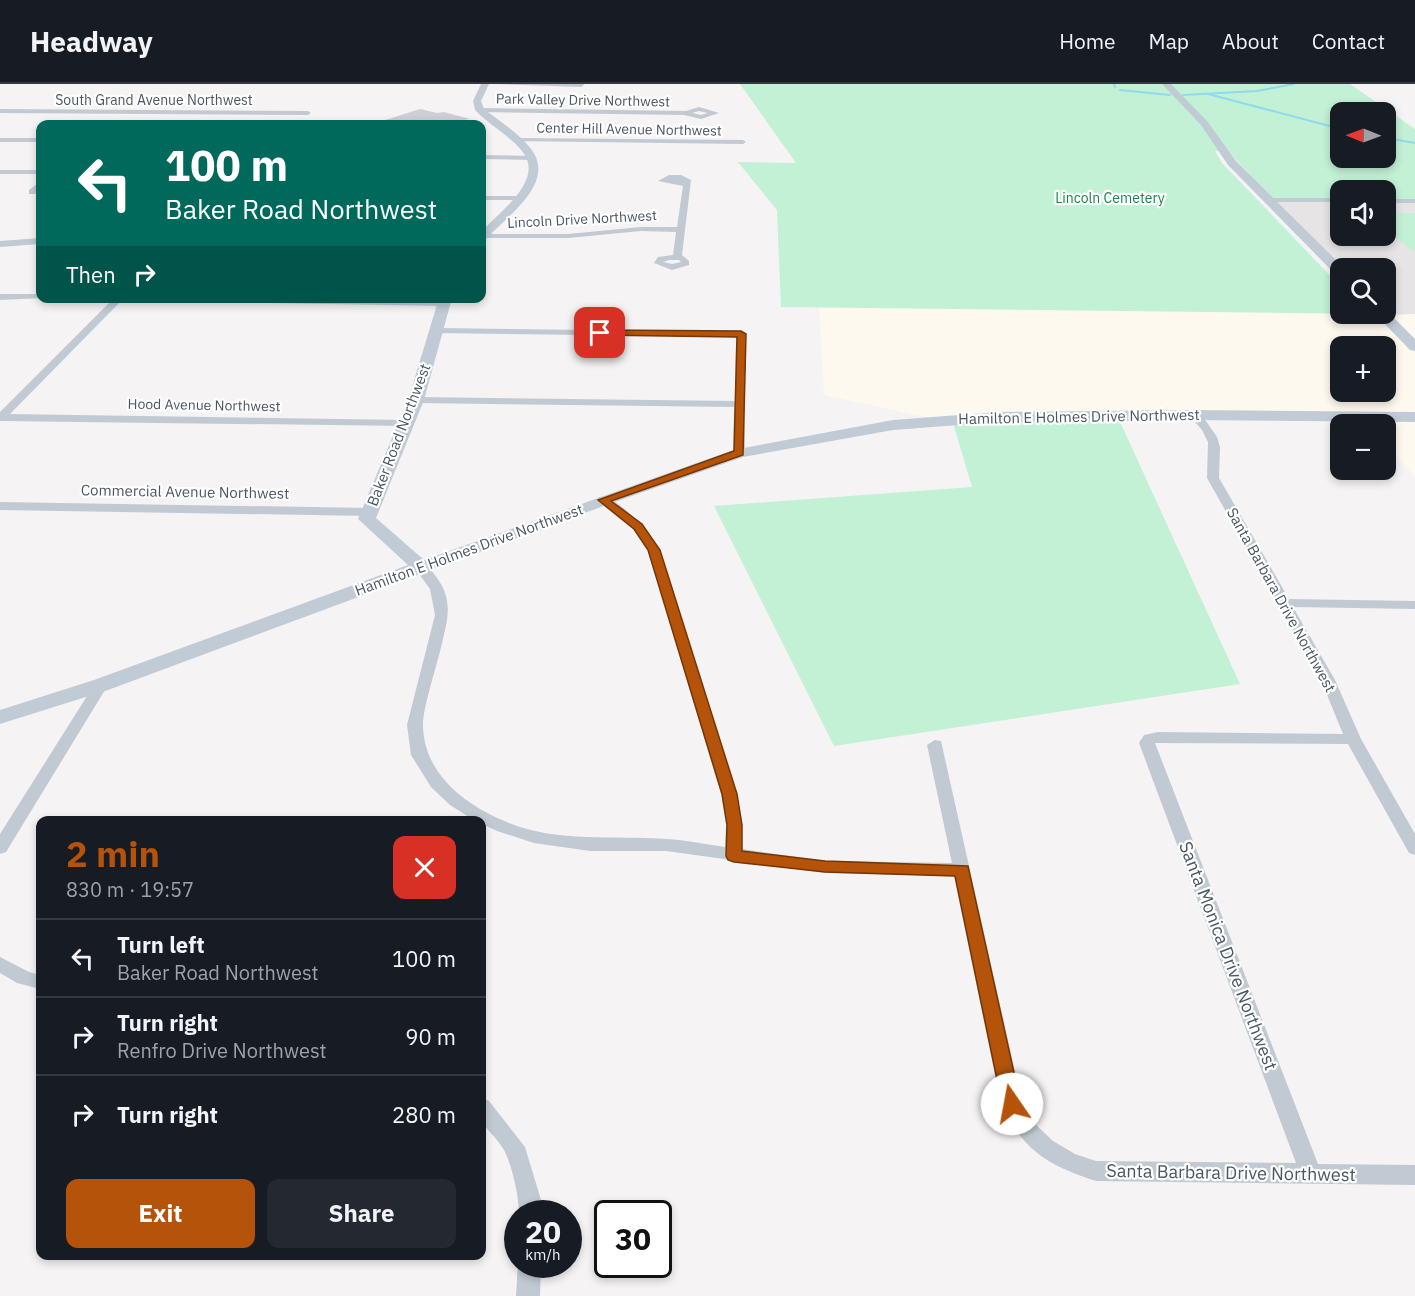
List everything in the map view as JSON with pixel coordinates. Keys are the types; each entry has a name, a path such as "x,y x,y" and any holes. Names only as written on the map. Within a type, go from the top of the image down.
{"main road":[{"path":"485,84 477,102 480,110 533,158 534,177 520,198 486,233"},
{"path":"1166,84 1204,123 1232,163 1330,262"},
{"name":"Baker Road Northwest","path":"422,567 367,519 416,400 444,303"},
{"path":"1392,324 1415,347"},
{"name":"Hamilton E Holmes Drive Northwest","path":"0,717 101,685 603,500 739,453 844,432 947,420 1049,415 1415,417"}],"street":[{"path":"495,84 581,85"},
{"name":"Park Valley Drive Northwest","path":"480,110 687,113"},
{"name":"South Grand Avenue Northwest","path":"0,111 308,113"},
{"path":"135,118 143,112"},
{"path":"0,140 36,140"},
{"name":"Center Hill Avenue Northwest","path":"515,140 743,142"},
{"name":"Center Hill Avenue Northwest","path":"486,157 533,158"},
{"path":"0,172 36,172"},
{"path":"677,257 687,184"},
{"path":"486,198 520,198"},
{"path":"1268,200 1330,200"},
{"path":"1396,201 1415,201"},
{"name":"Lincoln Drive Northwest","path":"486,237 568,236 641,229 682,230"},
{"path":"0,244 36,241"},
{"path":"0,297 36,297"},
{"path":"0,417 115,303"},
{"path":"436,332 741,334 739,453"},
{"path":"416,400 740,404"},
{"name":"Santa Barbara Drive Northwest","path":"1194,415 1206,427 1213,440 1215,451 1211,468 1213,478 1328,680 1353,739 1415,849"},
{"name":"Hood Avenue Northwest","path":"0,417 407,423"},
{"path":"603,500 638,526 654,550 729,794 734,825 734,856"},
{"name":"Commercial Avenue Northwest","path":"0,506 370,512"},
{"name":"Baker Road Northwest","path":"422,567 437,586 443,603 415,725 420,755 437,783 480,816"},
{"path":"1285,603 1415,605"},
{"path":"0,848 101,685"},
{"name":"Santa Monica Drive Northwest","path":"1311,1174 1147,743 1150,739 1158,737 1353,739"},
{"name":"Santa Barbara Drive Northwest","path":"935,745 1012,1104 1020,1122 1033,1140 1062,1160 1096,1170 1415,1175"},
{"name":"Baker Road Northwest","path":"486,819 534,837 590,845 666,845 825,867 962,870"},
{"path":"0,964 24,978 36,981"},
{"path":"486,1112 514,1147 530,1200"},
{"path":"528,1296 529,1278"}],"shaded area":[{"path":"1272,199 1330,200 1330,246 1396,246 1396,200 1415,200 1415,314 1396,315 1396,258 1331,258"},
{"path":"819,307 1330,313 1330,324 1396,324 1396,314 1415,314 1415,477 1396,456 1396,414 953,423 824,395"}],"green space":[{"name":"Lincoln Cemetery","path":"740,84 1350,84 1376,102 1330,102 1330,168 1396,168 1396,116 1415,129 1415,200 1396,200 1396,180 1330,180 1330,200 1272,199 1229,152 1215,151 1222,163 1330,276 1330,314 781,307 777,210 738,162 796,163"},
{"path":"1396,213 1415,213 1415,251 1396,237"},
{"path":"1116,413 1240,684 834,746 714,506 972,487 953,423"}],"building":[{"path":"420,109 470,119 464,120 385,120"}],"waterway":[{"path":"1183,95 1257,91 1294,84"},
{"path":"1120,90 1170,95"},
{"path":"1208,94 1330,126"},
{"path":"1396,140 1415,143"}],"route":[{"path":"600,333 741,334 739,453 603,500 638,526 654,550 729,794 734,825 734,856 825,867 962,870 1012,1104"}]}
